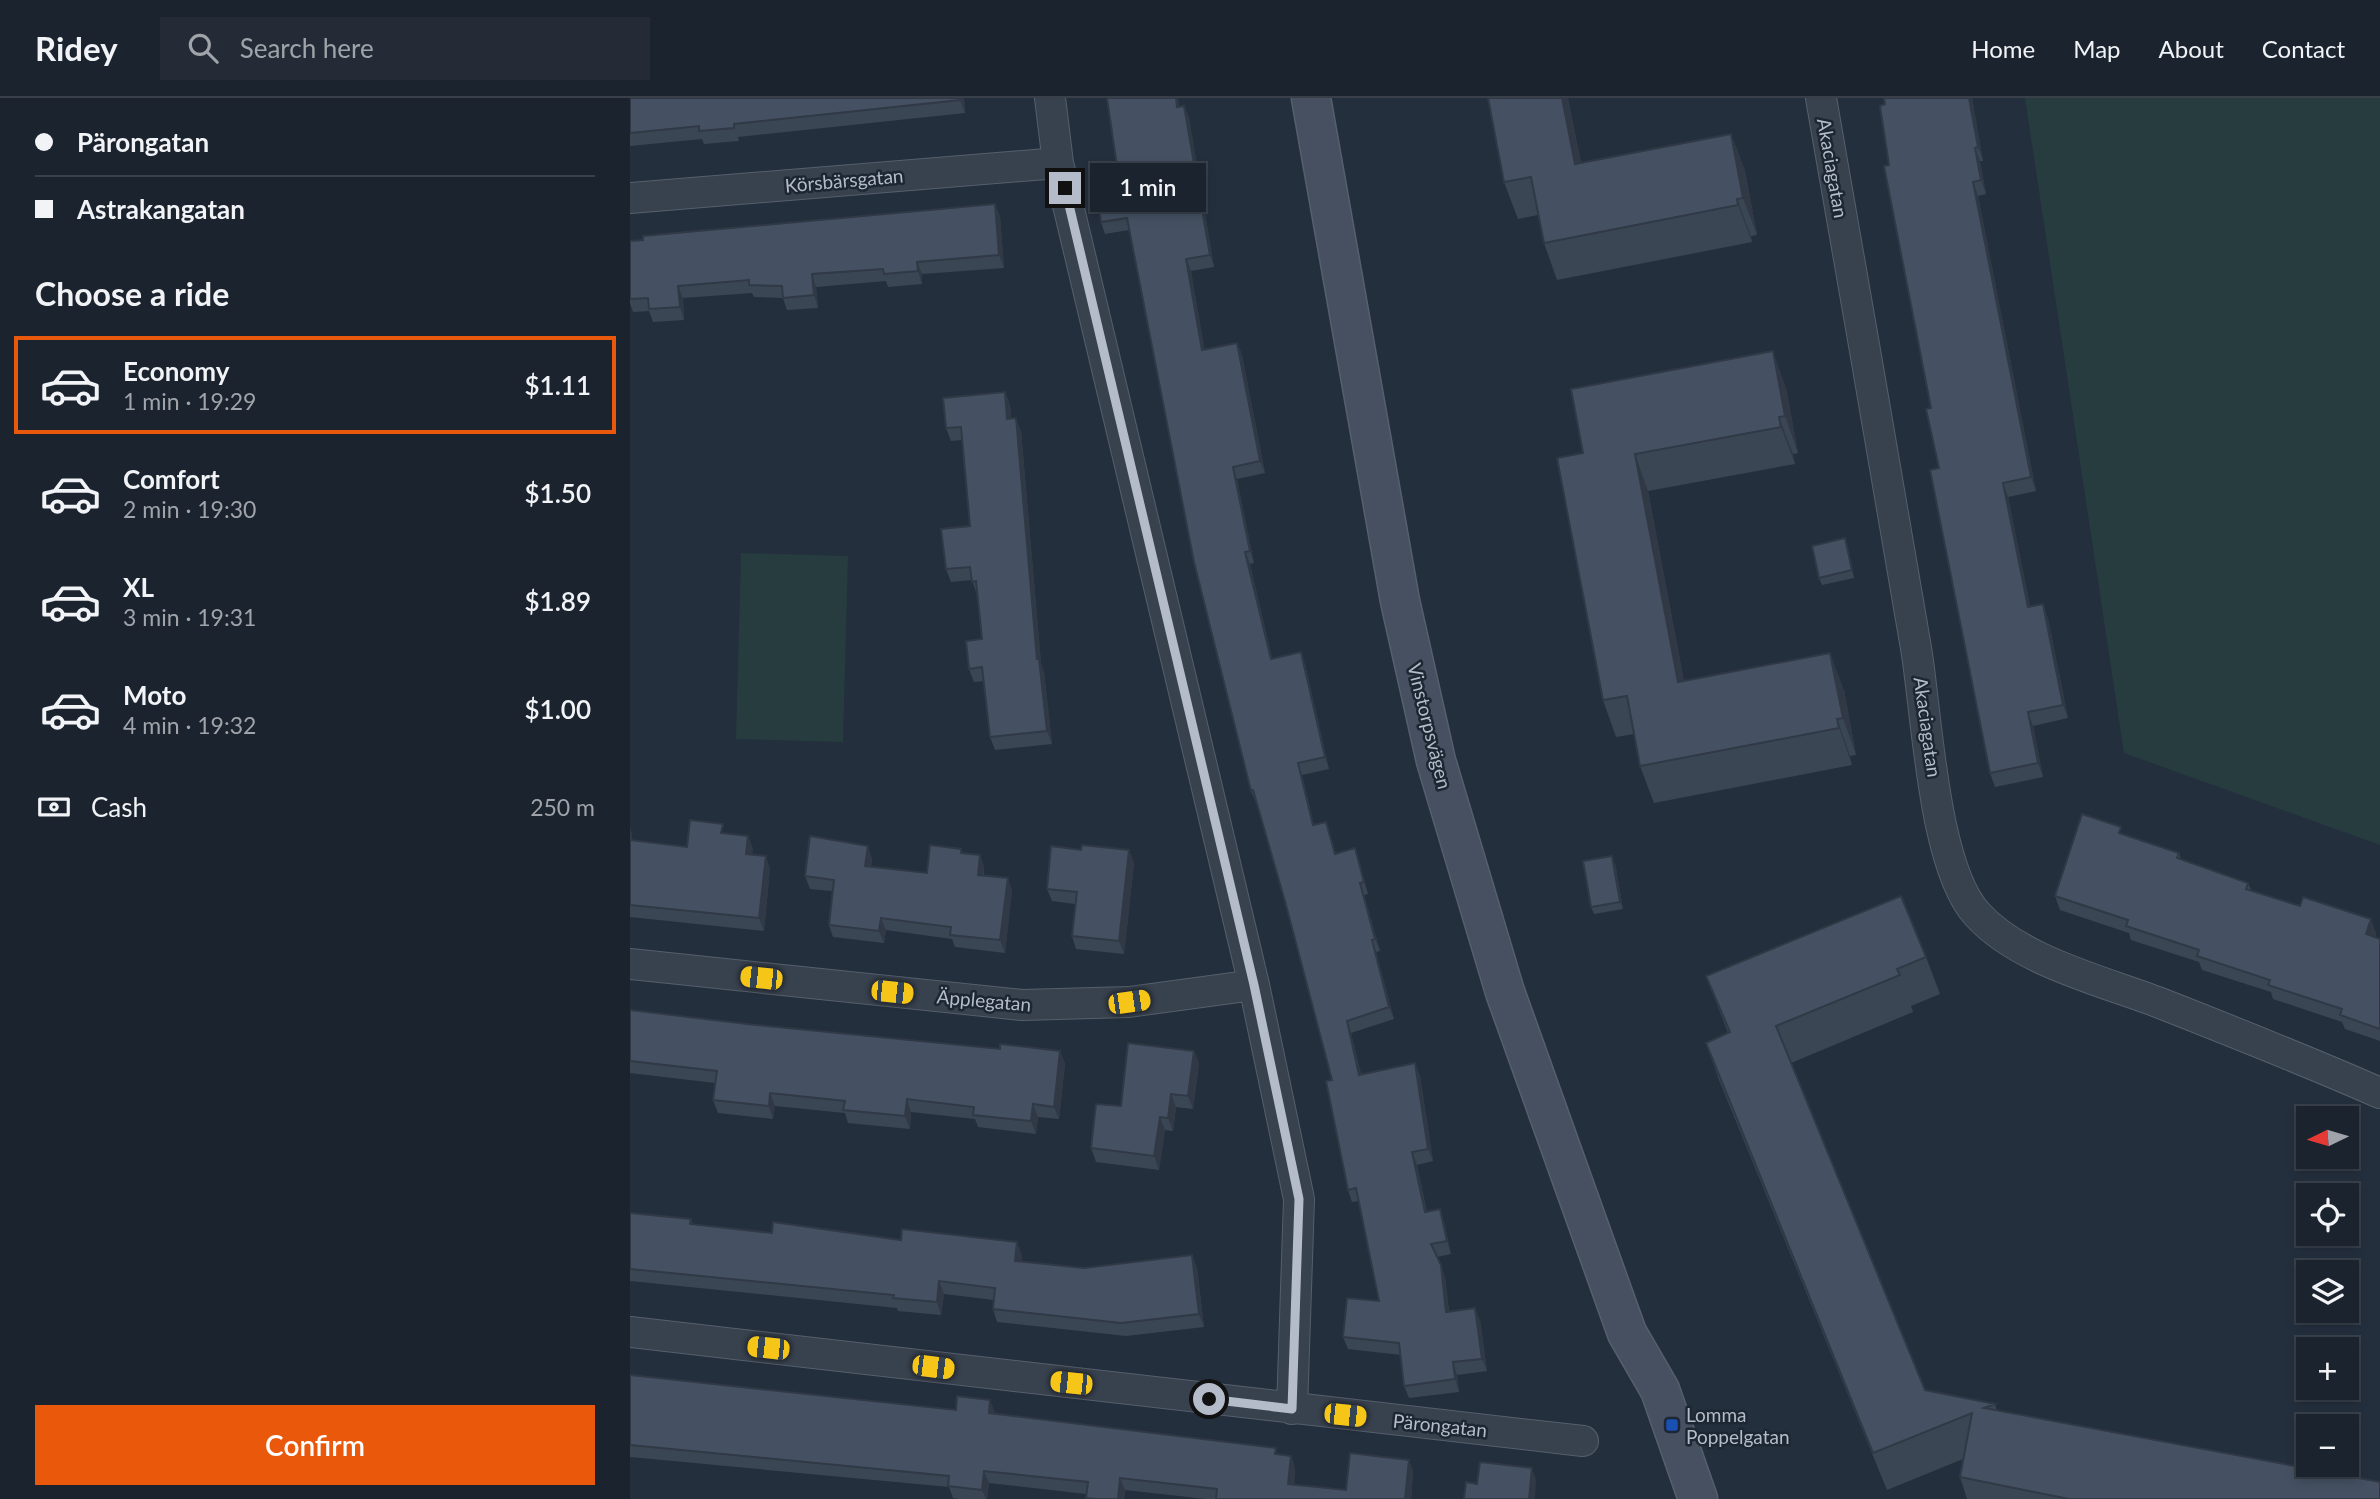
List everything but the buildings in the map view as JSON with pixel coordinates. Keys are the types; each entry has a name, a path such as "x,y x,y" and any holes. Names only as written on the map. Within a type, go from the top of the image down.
{"street":[{"path":"1050,98 1058,163 1254,985 1299,1199 1292,1409"},
{"name":"Vinstorpsvägen","path":"1311,98 1401,601 1436,761 1505,992 1626,1333 1660,1390 1698,1499"},
{"name":"Akaciagatan","path":"1821,98 1917,653 1941,814 1953,867 1964,894 1977,914 2019,948 2277,1048 2380,1093"},
{"name":"Körsbärsgatan","path":"630,198 1058,163"},
{"name":"Äpplegatan","path":"630,964 1022,1006 1129,1002 1254,985"},
{"name":"Pärongatan","path":"630,1332 1583,1441"},
{"name":"Vinstorpsvägen","path":"1626,1333 1636,1402 1671,1499"}],"green space":[{"path":"2025,98 2380,98 2380,845 2124,753"},
{"path":"741,553 848,556 843,742 736,739"}],"place":[{"name":"Lomma Poppelgatan","path":"1672,1425"}],"route":[{"path":"1065,188 1254,985 1299,1199 1292,1409 1209,1399"}]}
